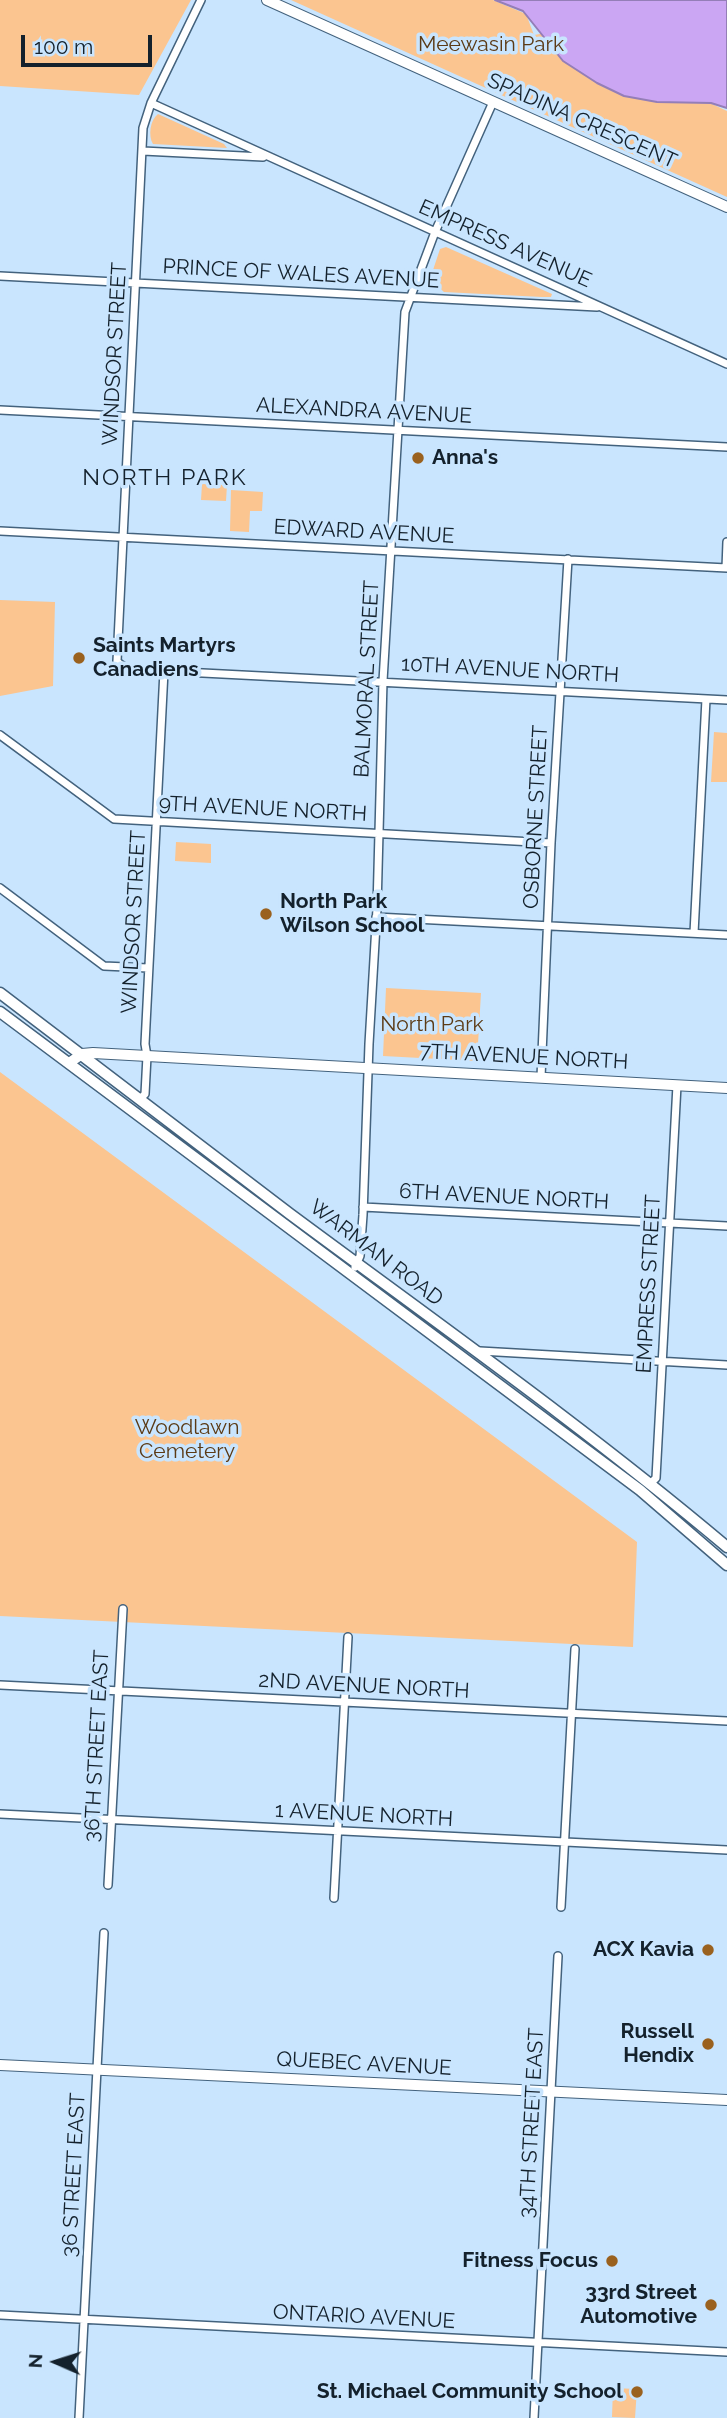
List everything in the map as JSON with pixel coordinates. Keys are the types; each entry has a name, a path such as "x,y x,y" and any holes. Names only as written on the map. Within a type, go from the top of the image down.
{"main road":[{"name":"WARMAN ROAD","path":"0,993 651,1483 727,1547"},
{"name":"WARMAN ROAD","path":"0,1012 640,1490 727,1565"}],"street":[{"name":"WINDSOR STREET","path":"140,1099 145,1094 148,968 164,671 121,667 117,661 128,416 144,128 151,103 201,0"},
{"name":"SPADINA CRESCENT","path":"267,0 727,207"},
{"name":"BALMORAL STREET","path":"350,1273 357,1263 363,1207 380,833 383,681 405,312 435,232 493,102"},
{"name":"EMPRESS AVENUE","path":"151,103 727,364"},
{"name":"EMPRESS AVENUE","path":"143,151 267,157"},
{"name":"PRINCE OF WALES AVENUE","path":"0,276 601,307"},
{"name":"ALEXANDRA AVENUE","path":"0,410 727,447"},
{"name":"EDWARD AVENUE","path":"0,531 726,568"},
{"path":"726,568 727,542"},
{"name":"OSBORNE STREET","path":"541,1077 551,843 568,559"},
{"name":"10TH AVENUE NORTH","path":"164,671 727,700"},
{"path":"694,933 706,699"},
{"name":"9TH AVENUE NORTH","path":"0,736 114,819 551,843"},
{"path":"0,888 104,966 148,968"},
{"path":"376,917 727,935"},
{"path":"69,1063 82,1054"},
{"name":"7TH AVENUE NORTH","path":"82,1054 727,1088"},
{"name":"EMPRESS STREET","path":"651,1483 656,1478 677,1085"},
{"name":"6TH AVENUE NORTH","path":"363,1207 727,1226"},
{"path":"475,1351 727,1365"},
{"name":"36TH STREET EAST","path":"108,1885 123,1609"},
{"path":"334,1898 348,1637"},
{"path":"561,1907 575,1649"},
{"name":"2ND AVENUE NORTH","path":"0,1685 727,1721"},
{"name":"1 AVENUE NORTH","path":"0,1814 727,1850"},
{"name":"36 STREET EAST","path":"79,2418 104,1933"},
{"name":"34TH STREET EAST","path":"534,2418 558,1956"},
{"name":"QUEBEC AVENUE","path":"0,2065 727,2100"},
{"name":"ONTARIO AVENUE","path":"0,2315 727,2351"}],"green space":[{"path":"0,0 191,0 139,95 0,86"},
{"name":"Meewasin Park","path":"291,0 493,0 526,14 534,35 557,31 727,111 727,197"},
{"path":"158,114 224,144 227,148 153,144 151,128"},
{"path":"446,247 552,294 551,297 444,292 430,279 440,249"},
{"path":"202,484 227,485 226,501 201,500"},
{"path":"231,490 263,492 262,511 250,511 249,532 230,531"},
{"path":"0,600 55,602 53,686 0,696"},
{"path":"714,732 727,733 727,782 711,782"},
{"path":"176,842 211,844 211,863 175,861"},
{"name":"North Park","path":"386,988 481,993 477,1061 383,1056"},
{"name":"Woodlawn Cemetery","path":"0,1072 637,1542 633,1647 0,1616"},
{"path":"613,2388 637,2389 635,2418 612,2417"}],"shaded area":[{"path":"495,0 727,0 727,108 711,103 657,102 624,96 597,83 563,61 523,11"}],"place":[{"name":"Anna's","path":"418,458"},
{"name":"Saints Martyrs Canadiens","path":"79,658"},
{"name":"North Park Wilson School","path":"266,914"},
{"name":"ACX Kavia","path":"708,1950"},
{"name":"Russell Hendix","path":"708,2044"},
{"name":"Fitness Focus","path":"612,2261"},
{"name":"33rd Street Automotive","path":"711,2305"},
{"name":"St. Michael Community School","path":"637,2392"}],"district":[{"name":"NORTH PARK","path":"165,478"}]}
